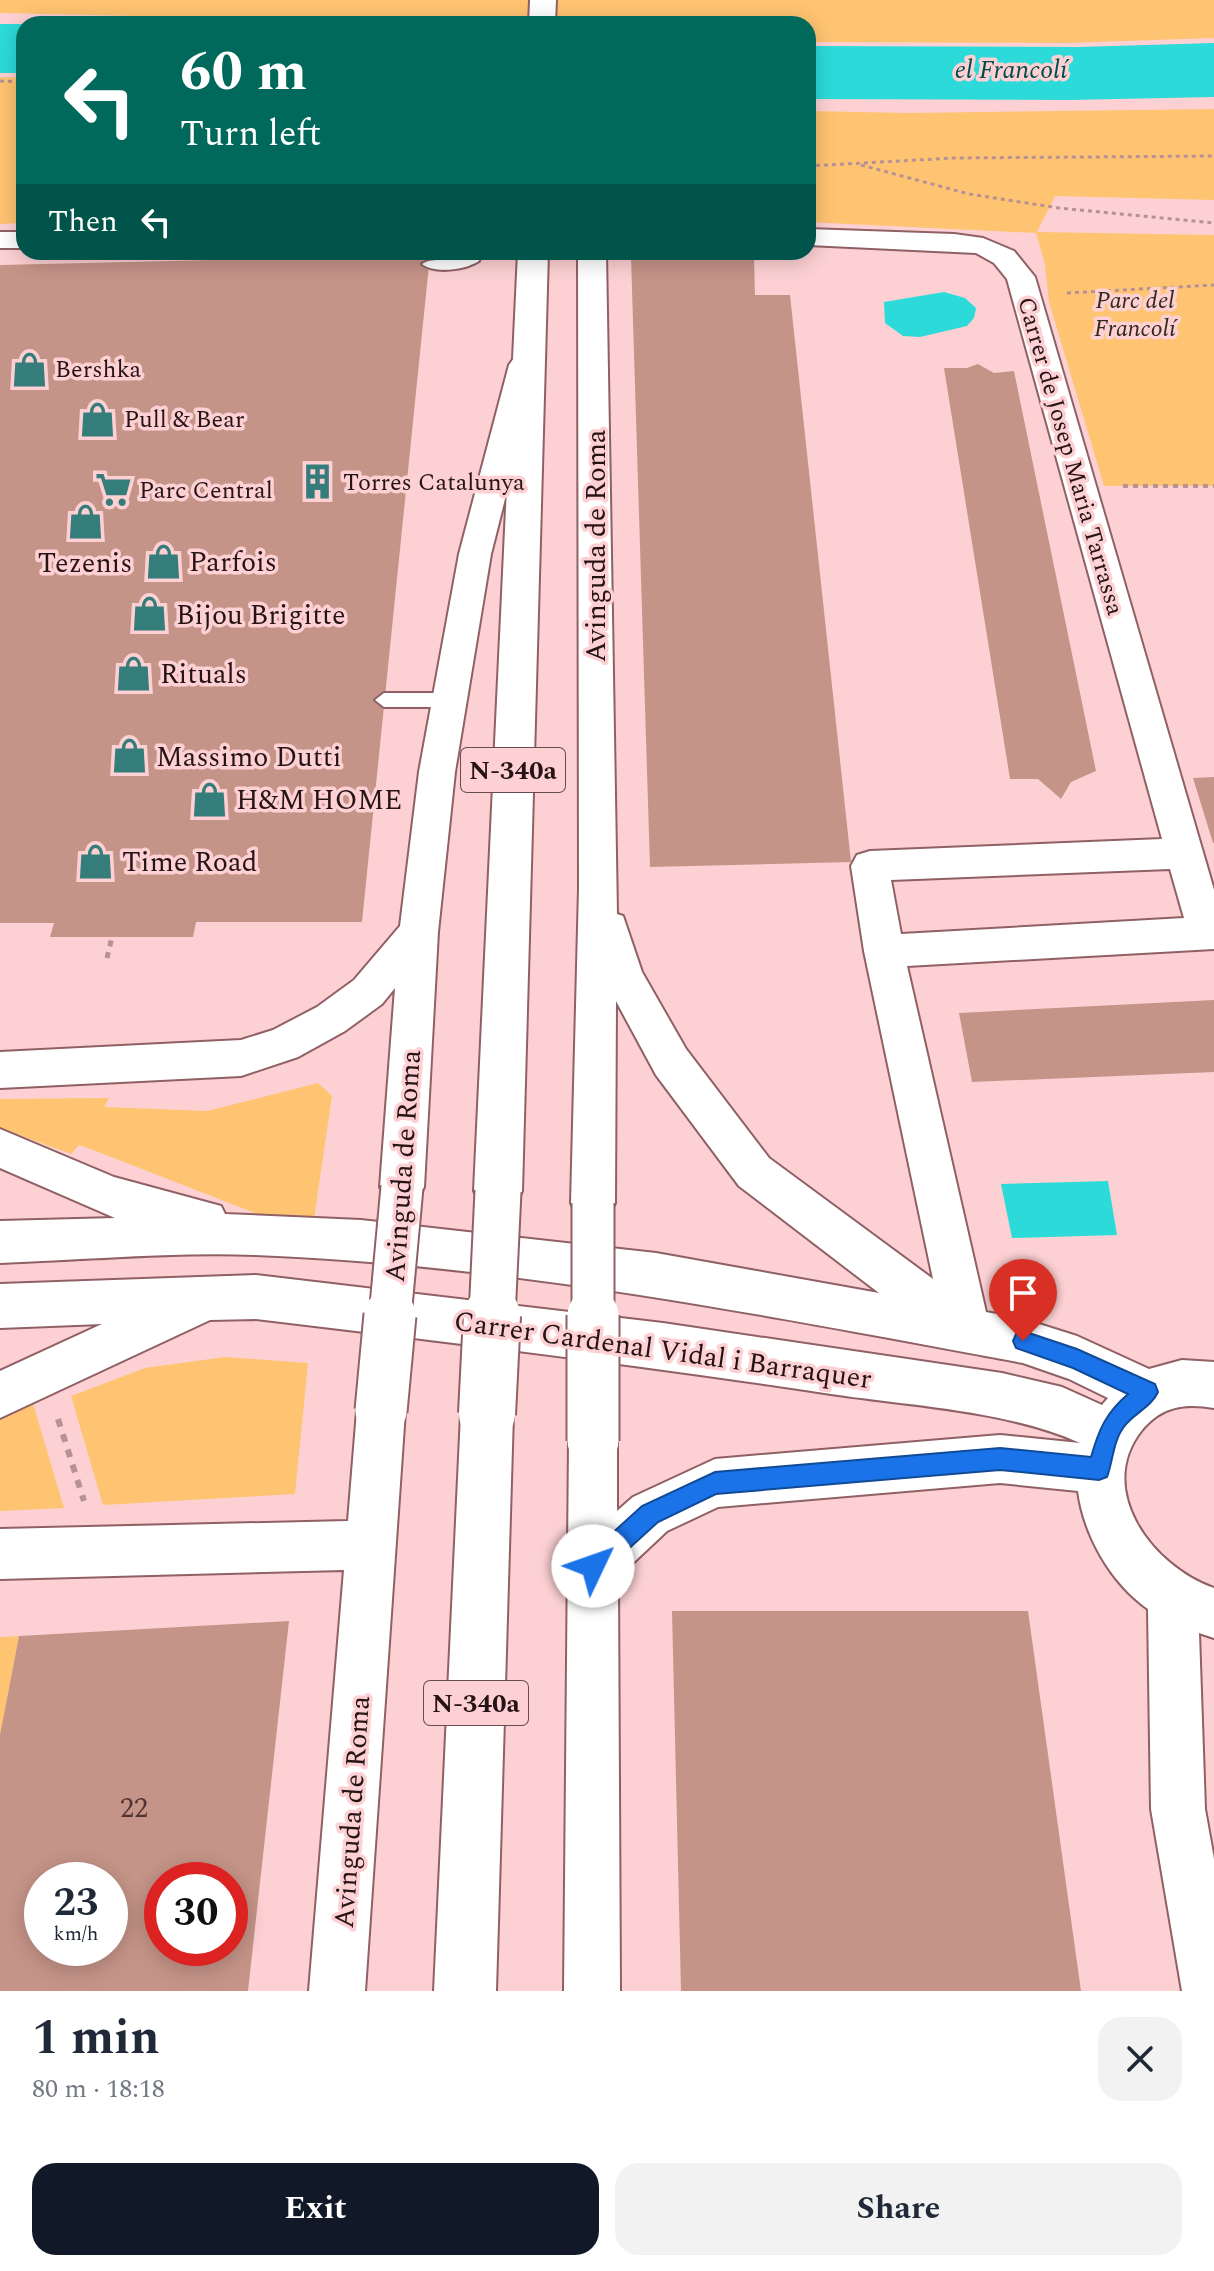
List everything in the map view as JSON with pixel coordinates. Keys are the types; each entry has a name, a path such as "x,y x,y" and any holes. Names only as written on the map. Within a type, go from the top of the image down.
{"main road":[{"name":"Avinguda de Roma","path":"465,1991 533,260"}],"street":[{"name":"Carrer de Josep Maria Tarrassa","path":"816,237 954,242 983,246 1004,257 1021,277 1182,853 1211,933"},
{"name":"Avinguda de Roma","path":"592,260 598,888 593,1203 592,1991"},
{"name":"Avinguda de Roma","path":"337,1991 381,1411 402,1187 419,932 437,772 475,554 528,350"},
{"path":"967,1330 884,951 870,866 1182,853"},
{"name":"Avinguda de Roma","path":"598,888 623,976 671,1062 754,1172 967,1330"},
{"path":"0,1070 241,1058 284,1044 331,1019 368,992 419,932"},
{"path":"884,951 1211,933"},
{"path":"0,1148 110,1196 252,1234"},
{"path":"0,1242 252,1234 361,1241 656,1274 1023,1341 1077,1359 1147,1392"},
{"name":"Carrer Cardenal Vidal i Barraquer","path":"0,1395 212,1297"},
{"name":"Carrer Cardenal Vidal i Barraquer","path":"0,1306 256,1297 647,1344 1002,1396 1062,1411 1104,1450"},
{"path":"1210,1991 1178,1809 1193,1605 1148,1579 1122,1548 1103,1503 1104,1450 1117,1417 1147,1392 1184,1382 1214,1385"},
{"path":"593,1566 650,1514 715,1483 1104,1450"},
{"path":"0,1554 371,1545"}],"lane":[{"path":"429,264 465,264 471,260"},
{"path":"384,700 450,700"}],"path":[{"path":"816,166 954,158 1214,156"},
{"path":"856,163 969,194 1059,208 1214,223"},
{"path":"1026,295 1214,285"},
{"path":"1122,486 1214,486"},
{"path":"107,958 112,937"},
{"path":"56,1413 87,1513"}],"green space":[{"path":"0,0 1214,0 1214,38 1063,43 816,42 816,16 132,16 0,13"},
{"path":"0,77 16,78 16,223 0,224"},
{"name":"Parc del Francolí","path":"1214,109 1214,200 1055,196 1037,232 1214,235 1214,486 1104,486 1049,302 1045,265 1036,233 816,222 816,111"},
{"path":"318,1083 332,1096 314,1219 257,1214 79,1145 71,1154 0,1128 0,1099 109,1098 104,1107 207,1111"},
{"path":"225,1357 308,1363 295,1494 103,1505 71,1396 145,1368"},
{"path":"31,1397 64,1508 0,1511 0,1412"},
{"path":"19,1636 0,1735 0,1637"}],"water":[{"path":"0,24 16,24 16,73 0,73"},
{"name":"el Francolí","path":"1214,43 1214,97 816,99 816,46 1078,47"},
{"path":"944,292 965,298 976,308 974,318 967,326 920,337 903,336 885,323 884,302"},
{"path":"1108,1181 1117,1235 1012,1238 1001,1184"}],"building":[{"name":"Parc Central","path":"215,260 429,260 362,922 196,922 193,937 50,937 54,923 0,923 0,265"},
{"path":"631,260 754,260 755,295 790,295 851,862 650,867"},
{"path":"978,364 994,373 1014,371 1096,771 1071,782 1061,799 1038,779 1010,779 944,368 967,368"},
{"path":"1214,777 1214,843 1213,843 1193,778"},
{"path":"1214,1000 1214,1072 972,1082 959,1013"},
{"path":"672,1611 1028,1611 1081,1991 681,1991"},
{"path":"289,1621 248,1991 0,1991 0,1735 19,1636"}],"place":[{"name":"Bershka","path":"29,369"},
{"name":"Pull & Bear","path":"98,419"},
{"name":"Torres Catalunya","path":"317,482"},
{"name":"Parc Central","path":"113,490"},
{"name":"Tezenis","path":"85,522"},
{"name":"Parfois","path":"163,561"},
{"name":"Bijou Brigitte","path":"150,614"},
{"name":"Rituals","path":"134,673"},
{"name":"Massimo Dutti","path":"130,756"},
{"name":"H&M HOME","path":"210,799"},
{"name":"Time Road","path":"96,861"}],"route":[{"path":"593,1566 650,1514 715,1483 1000,1459 1099,1469 1109,1432 1117,1417 1147,1392 1077,1359 1023,1341"}]}
